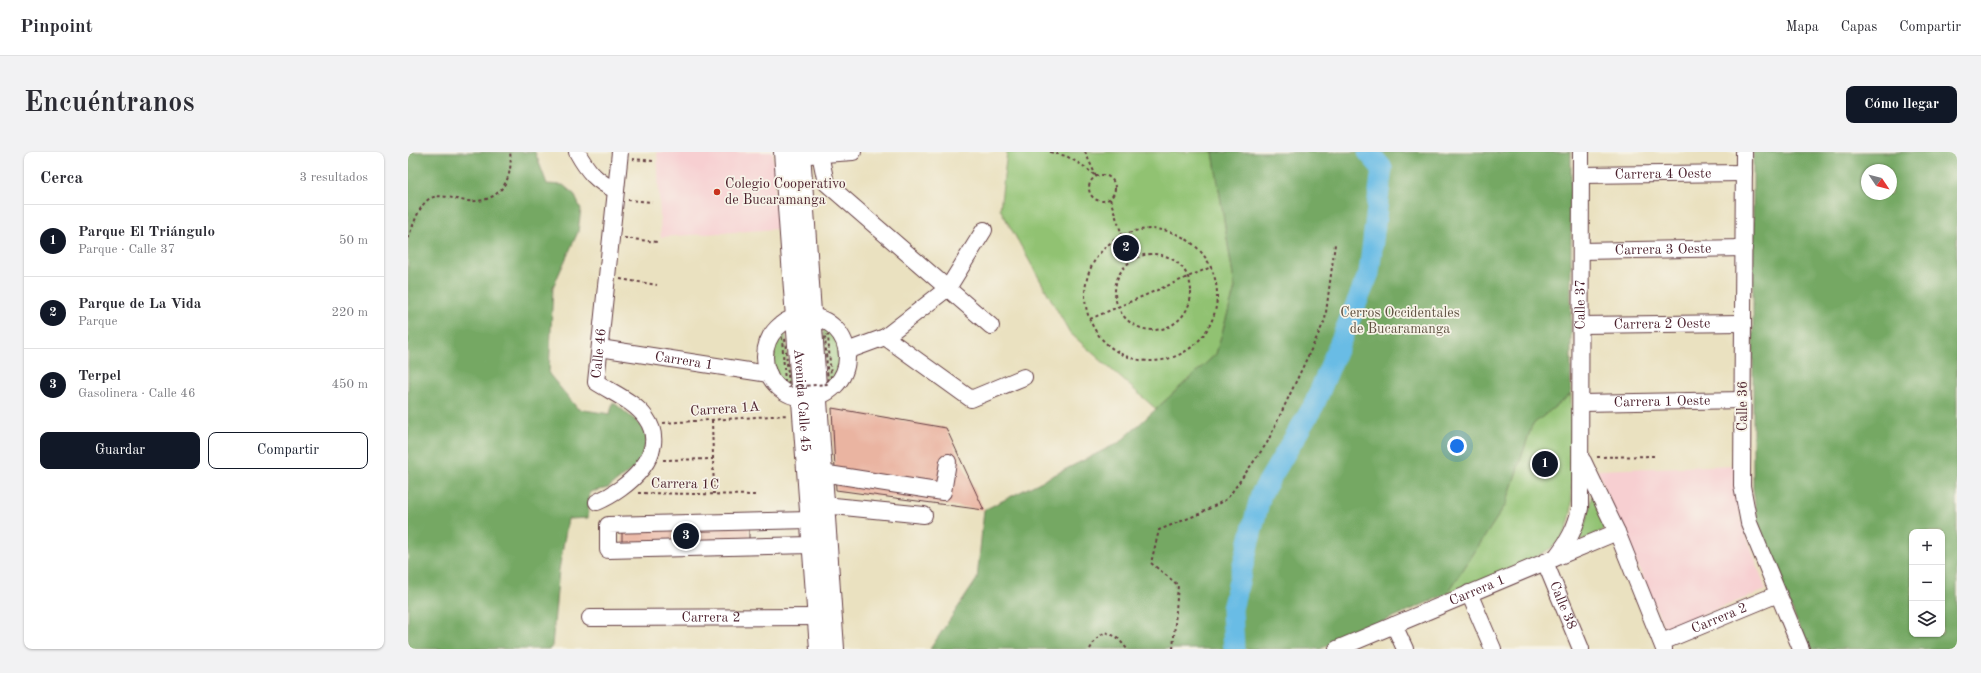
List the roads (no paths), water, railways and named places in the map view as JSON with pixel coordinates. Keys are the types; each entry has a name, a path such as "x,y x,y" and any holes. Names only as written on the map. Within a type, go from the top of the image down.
{"main road":[{"name":"Avenida Calle 45","path":"795,153 804,316 810,520 812,545 825,617 834,649"},
{"name":"Avenida Calle 45","path":"807,403 822,473 824,505 825,617 820,649"}],"street":[{"path":"577,152 595,179 616,194"},
{"path":"795,153 820,154 854,152"},
{"name":"Calle 37","path":"1550,560 1570,537 1577,524 1580,508 1582,458 1581,152"},
{"name":"Calle 36","path":"1744,152 1742,486 1748,523 1801,649"},
{"path":"820,154 826,183 991,326"},
{"name":"Calle 46","path":"597,502 616,492 632,479 648,460 652,451 654,439 650,424 638,409 596,382 620,155"},
{"name":"Carrera 4 Oeste","path":"1581,174 1744,173"},
{"path":"847,351 885,337 948,288 984,230"},
{"name":"Carrera 3 Oeste","path":"1581,251 1744,248"},
{"path":"804,316 830,323 838,330 844,340 847,351 847,361 840,380 826,393 807,403 783,391 775,383 769,374 765,353 768,343 779,326 804,316"},
{"name":"Carrera 2 Oeste","path":"1581,325 1744,323"},
{"path":"885,337 971,399 1024,377"},
{"name":"Carrera 1","path":"600,348 769,374"},
{"name":"Carrera 1 Oeste","path":"1582,403 1743,400"},
{"name":"Calle 37","path":"1582,458 1617,532 1663,646"},
{"path":"822,473 942,492 948,462"},
{"path":"824,505 924,515"},
{"path":"810,520 608,525 608,550 812,545"},
{"name":"Carrera 1","path":"1337,649 1617,532"},
{"name":"Calle 38","path":"1550,560 1581,649"},
{"path":"1469,593 1493,649"},
{"name":"Carrera 2","path":"1663,646 1778,594"},
{"name":"Carrera 2","path":"590,618 825,617"},
{"path":"1394,625 1405,649"}],"waterway":[{"path":"1234,649 1232,609 1261,494 1314,405 1369,273 1382,168 1368,152"}],"place":[{"name":"Colegio Cooperativo de Bucaramanga","path":"717,192"},
{"name":"Parque de La Vida","path":"1126,248"},
{"name":"Parque El Triángulo","path":"1545,464"},
{"name":"Terpel","path":"686,536"}],"park label":[{"name":"Cerros Occidentales de Bucaramanga","path":"1400,322"}]}
